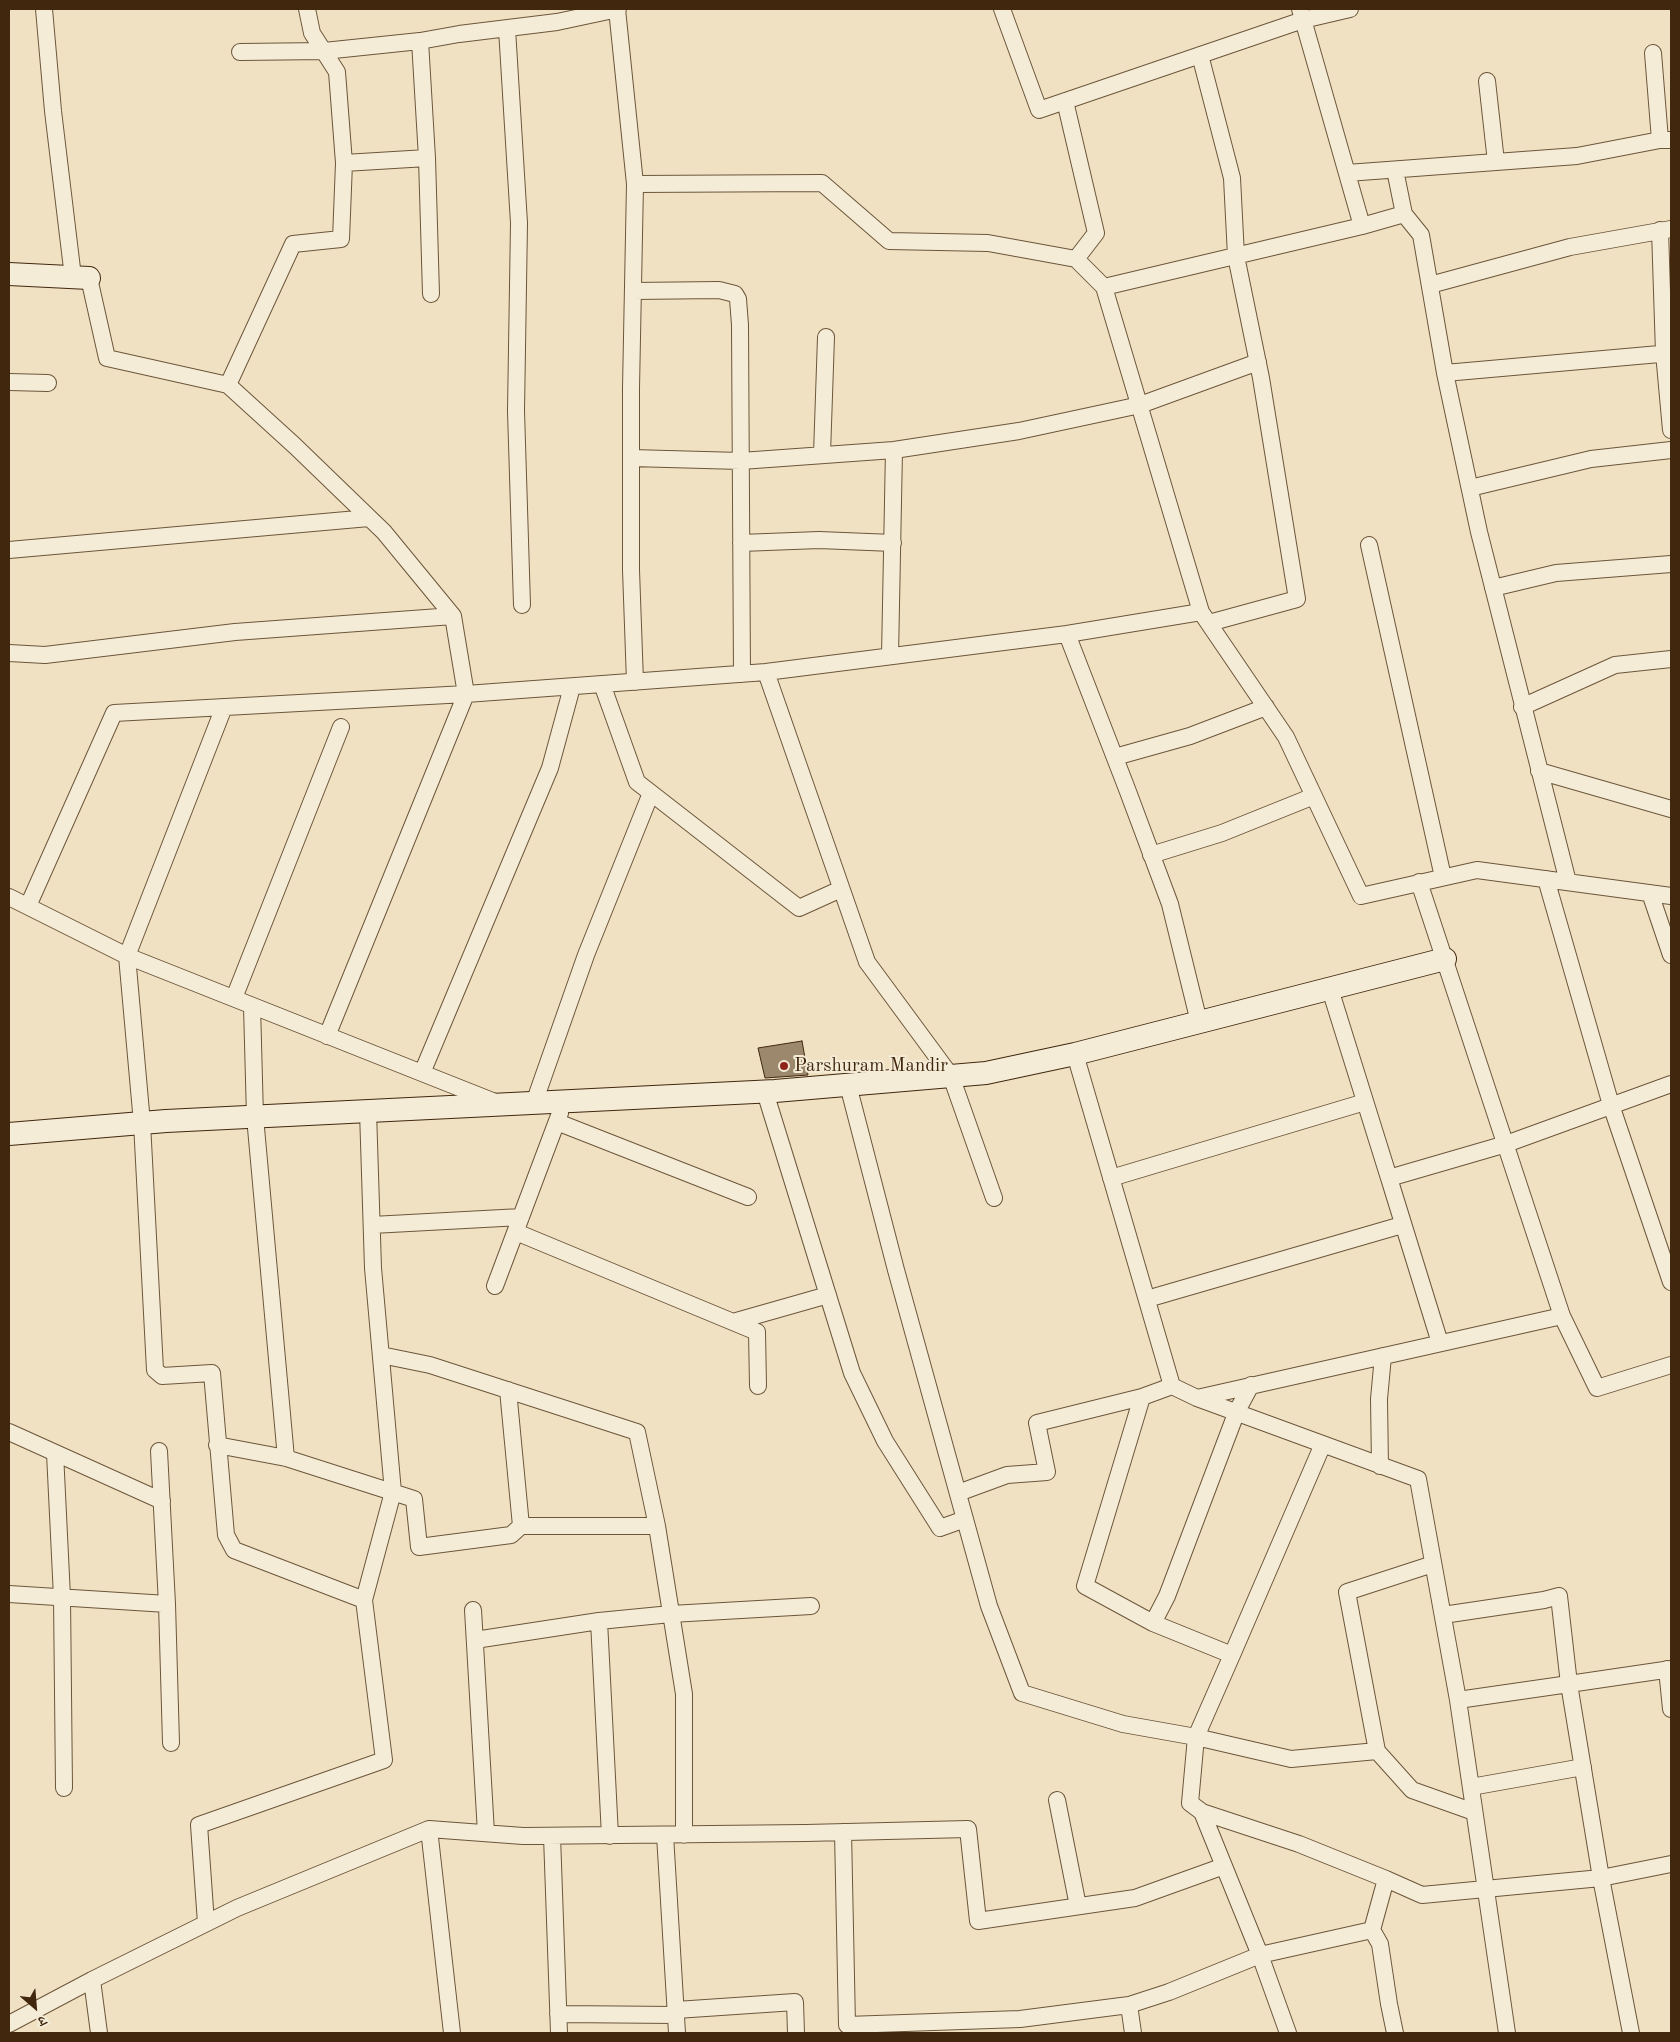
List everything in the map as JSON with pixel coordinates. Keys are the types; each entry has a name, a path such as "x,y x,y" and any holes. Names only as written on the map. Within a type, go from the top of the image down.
{"street":[{"path":"44,9 81,278 107,358 228,385 295,446 384,532 453,616 466,694 327,1036"},
{"path":"228,385 293,244 340,239 344,163 337,72 312,33 307,9"},
{"path":"240,52 324,51 420,41 459,34 557,22 617,9 635,184 630,570 635,682"},
{"path":"1002,9 1039,110 1200,55 1301,14 1350,9"},
{"path":"1301,14 1362,226"},
{"path":"507,29 519,223 516,411 522,605"},
{"path":"420,41 427,158 431,294"},
{"path":"1347,173 1577,156 1666,140 1653,53"},
{"path":"28,906 114,713 466,694 766,672 1205,618 1297,599 1258,362 1236,256 1232,178 1200,55"},
{"path":"1487,81 1496,162"},
{"path":"1065,101 1096,233 1076,259"},
{"path":"344,163 427,158"},
{"path":"1395,170 1404,214 1421,235 1445,373 1470,488 1522,707 1568,882"},
{"path":"635,184 822,183 889,241 988,244 1076,259 1104,287 1205,618 1286,737 1362,896 1477,870 1671,896"},
{"path":"1104,287 1362,226 1404,214"},
{"path":"1430,285 1570,246 1665,230 1667,353 1671,430"},
{"path":"9,274 81,278"},
{"path":"633,291 719,290 735,294 738,299 740,325 742,674"},
{"path":"822,454 826,337"},
{"path":"1445,373 1667,353"},
{"path":"631,458 741,461 894,450 1019,431 1140,405 1258,362"},
{"path":"9,382 48,382"},
{"path":"890,656 894,450"},
{"path":"1470,488 1592,459 1671,450"},
{"path":"9,550 369,518"},
{"path":"741,543 819,540 893,543"},
{"path":"1369,545 1443,877"},
{"path":"1493,588 1556,573 1671,564"},
{"path":"9,653 45,655 235,632 453,616"},
{"path":"1066,634 1115,757 1170,904 1199,1022"},
{"path":"1522,707 1615,665 1671,659"},
{"path":"766,672 867,962 952,1076 994,1198"},
{"path":"602,684 637,782 799,908 841,889"},
{"path":"422,1073 550,768 572,687"},
{"path":"224,707 127,956 142,1123 155,1370 162,1376 212,1373 226,1535 234,1550 364,1600"},
{"path":"1115,757 1190,736 1266,708"},
{"path":"234,998 341,727"},
{"path":"1539,771 1671,809"},
{"path":"534,1103 586,955 652,793"},
{"path":"1151,855 1222,832 1314,796"},
{"path":"1546,879 1611,1105 1671,1282"},
{"path":"1419,882 1562,1316 1597,1388 1671,1365"},
{"path":"1650,892 1671,955"},
{"path":"9,897 127,956 501,1105"},
{"path":"561,1112 986,1073 1074,1054 1445,959"},
{"path":"1330,988 1440,1344"},
{"path":"252,1006 255,1117 286,1458"},
{"path":"1074,1054 1172,1386"},
{"path":"1388,1178 1506,1144 1671,1084"},
{"path":"848,1085 896,1270 989,1606 1022,1693 1122,1724 1196,1737 1291,1759 1377,1751"},
{"path":"765,1092 852,1373 885,1441 940,1528 965,1519"},
{"path":"1111,1178 1365,1102"},
{"path":"9,1134 142,1123 534,1103 561,1112 748,1197"},
{"path":"206,1923 199,1826 384,1760 364,1600 394,1492 373,1268 368,1111"},
{"path":"495,1286 561,1112"},
{"path":"372,1225 518,1224 757,1332 758,1386"},
{"path":"1147,1299 1402,1225"},
{"path":"732,1322 828,1295"},
{"path":"1197,1398 1562,1316"},
{"path":"381,1355 430,1365 637,1432 657,1526 684,1694 684,1835"},
{"path":"1380,1466 1379,1399 1383,1356"},
{"path":"958,1493 1007,1475 1047,1472 1037,1423 1142,1397 1172,1386 1197,1398 1418,1479 1458,1700 1507,2033"},
{"path":"1153,1623 1167,1596 1238,1412 1251,1386"},
{"path":"508,1390 522,1526"},
{"path":"1142,1397 1085,1586 1153,1623 1232,1655"},
{"path":"9,1432 162,1500"},
{"path":"1323,1444 1196,1737 1190,1804 1202,1812 1299,1844 1386,1879 1422,1896 1601,1878 1671,1864"},
{"path":"217,1445 286,1458 414,1499 419,1547 511,1535 522,1526 657,1526"},
{"path":"159,1451 168,1604 171,1743"},
{"path":"55,1453 62,1597 64,1788"},
{"path":"1433,1564 1348,1592 1377,1751 1412,1790 1474,1812"},
{"path":"9,1594 168,1604"},
{"path":"1443,1615 1544,1600 1559,1596 1569,1684 1601,1878 1631,2033"},
{"path":"475,1640 599,1621 671,1614 811,1606"},
{"path":"473,1610 486,1833"},
{"path":"599,1621 610,1836"},
{"path":"1458,1700 1669,1669 1671,1709"},
{"path":"1471,1787 1583,1767"},
{"path":"1057,1800 1078,1906"},
{"path":"1202,1812 1260,1955 1288,2033"},
{"path":"429,1829 452,2033"},
{"path":"9,2024 92,1980 246,1904 429,1829 523,1836 610,1836 968,1829 978,1921 1135,1898 1224,1866"},
{"path":"843,1832 847,2025 1020,2026 1129,2005 1168,1992 1260,1955 1372,1930"},
{"path":"665,1835 677,2033"},
{"path":"552,1836 559,2033"},
{"path":"1386,1879 1372,1930 1380,1944 1395,2033"},
{"path":"92,1980 99,2033"},
{"path":"558,2014 676,2012 795,2002 796,2033"},
{"path":"1129,2005 1133,2033"}],"building":[{"name":"Parshuram Mandir","path":"802,1041 808,1075 765,1078 758,1048"}],"place":[{"name":"Parshuram Mandir","path":"784,1066"}]}
